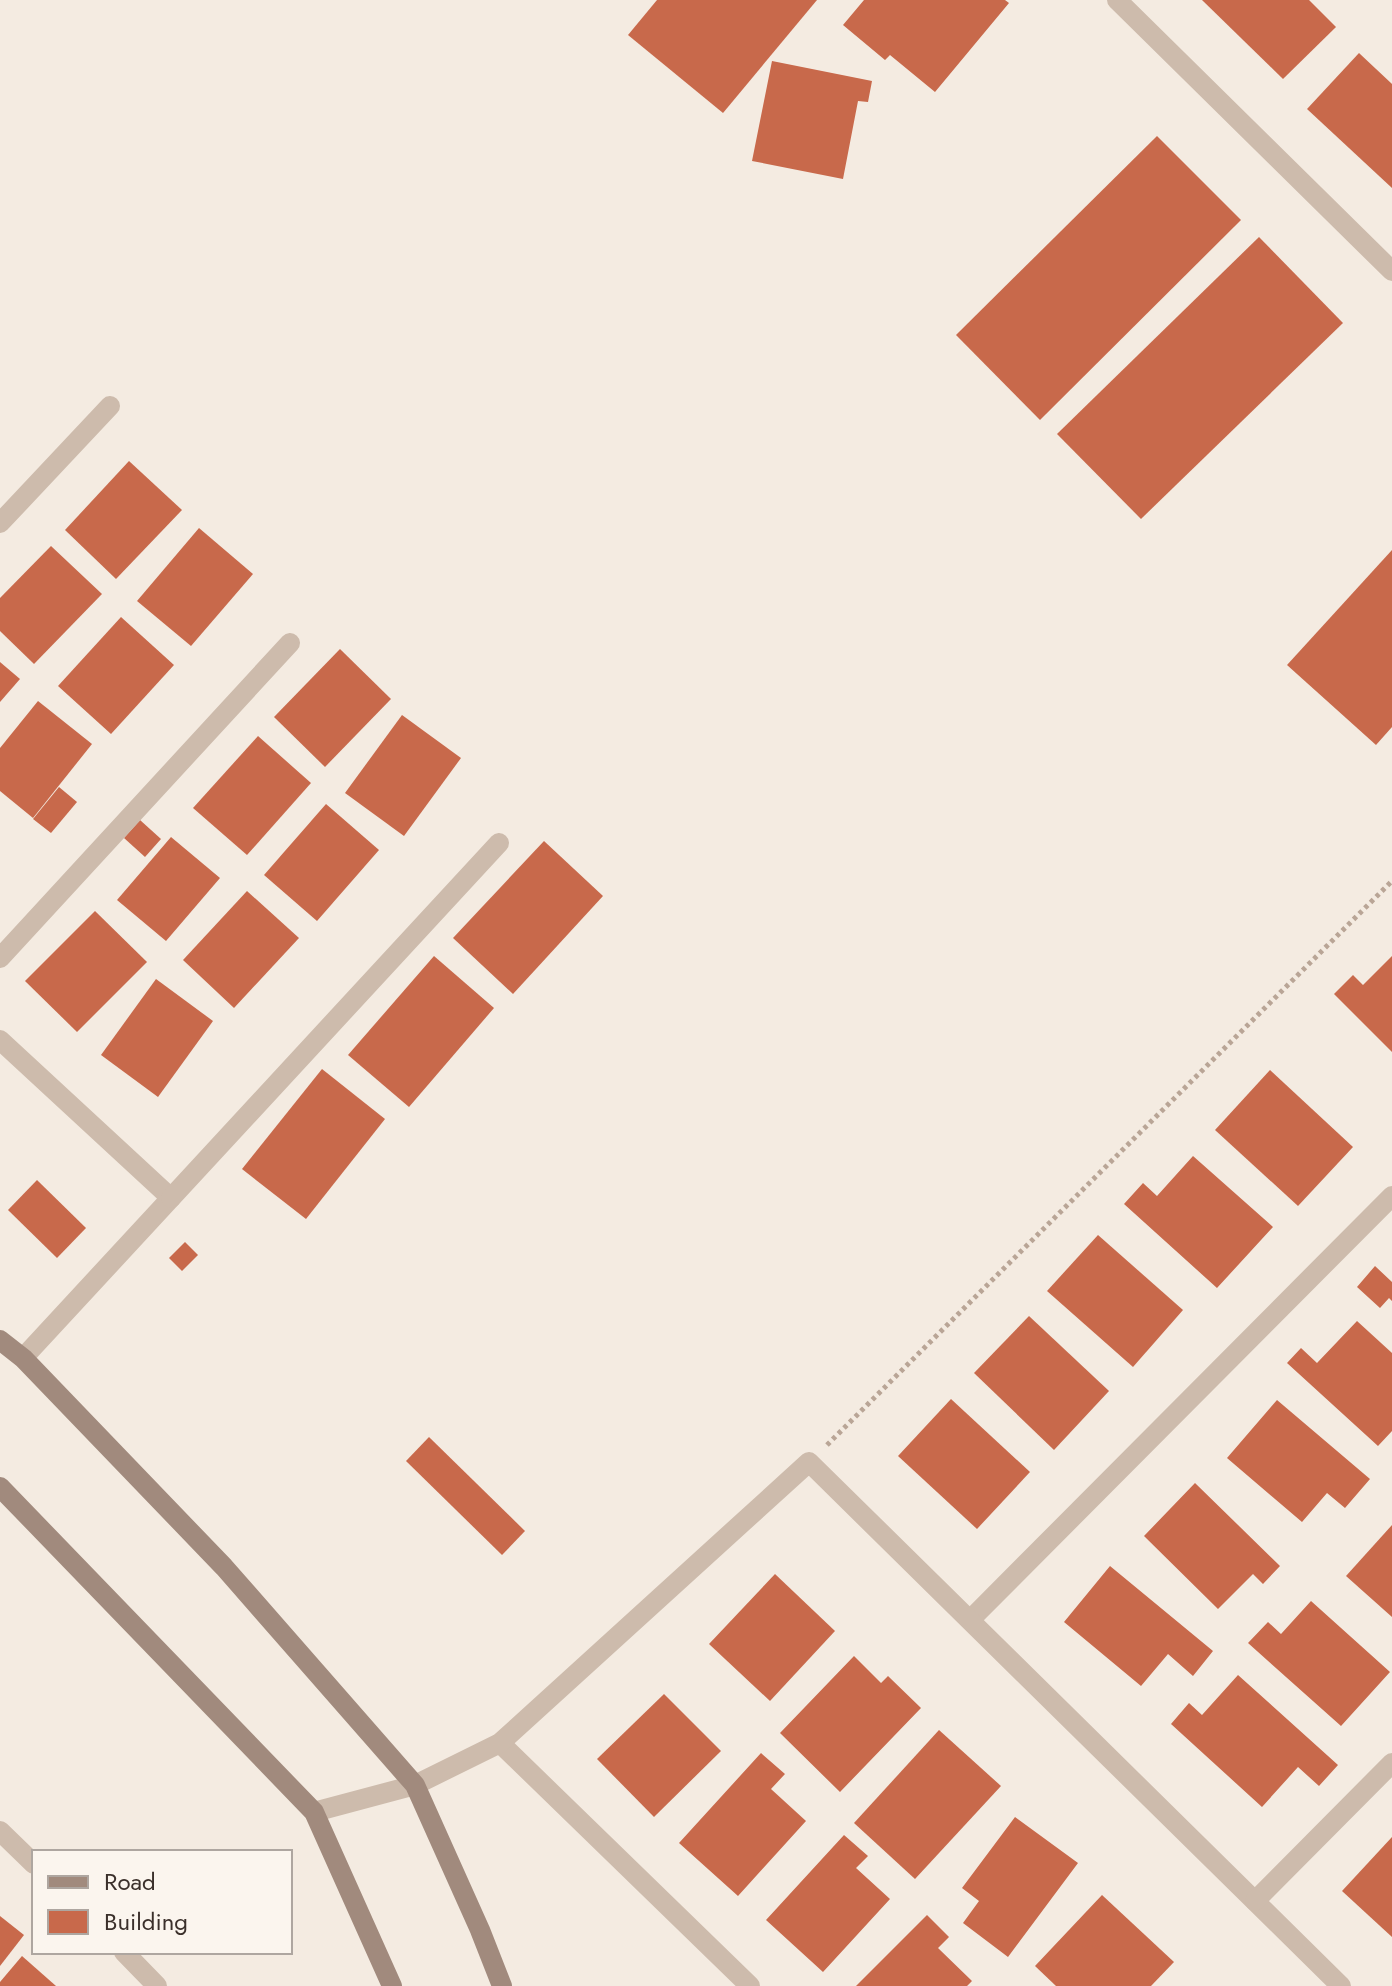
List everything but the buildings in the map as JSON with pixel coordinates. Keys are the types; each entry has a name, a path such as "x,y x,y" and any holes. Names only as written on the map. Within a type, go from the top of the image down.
{"street":[{"path":"1117,0 1392,271"},
{"path":"0,523 110,406"},
{"path":"0,958 290,643"},
{"path":"23,1358 499,843"},
{"path":"0,1040 171,1198"},
{"path":"970,1620 1392,1196"},
{"path":"0,1340 23,1358 224,1567 415,1785 502,1986"},
{"path":"314,1812 415,1785 500,1743 809,1462 1341,1986"},
{"path":"0,1487 314,1812 392,1986"},
{"path":"500,1743 750,1986"},
{"path":"1255,1901 1392,1763"},
{"path":"0,1831 32,1862"},
{"path":"126,1954 157,1986"}],"path":[{"path":"809,1462 1392,881"}]}
